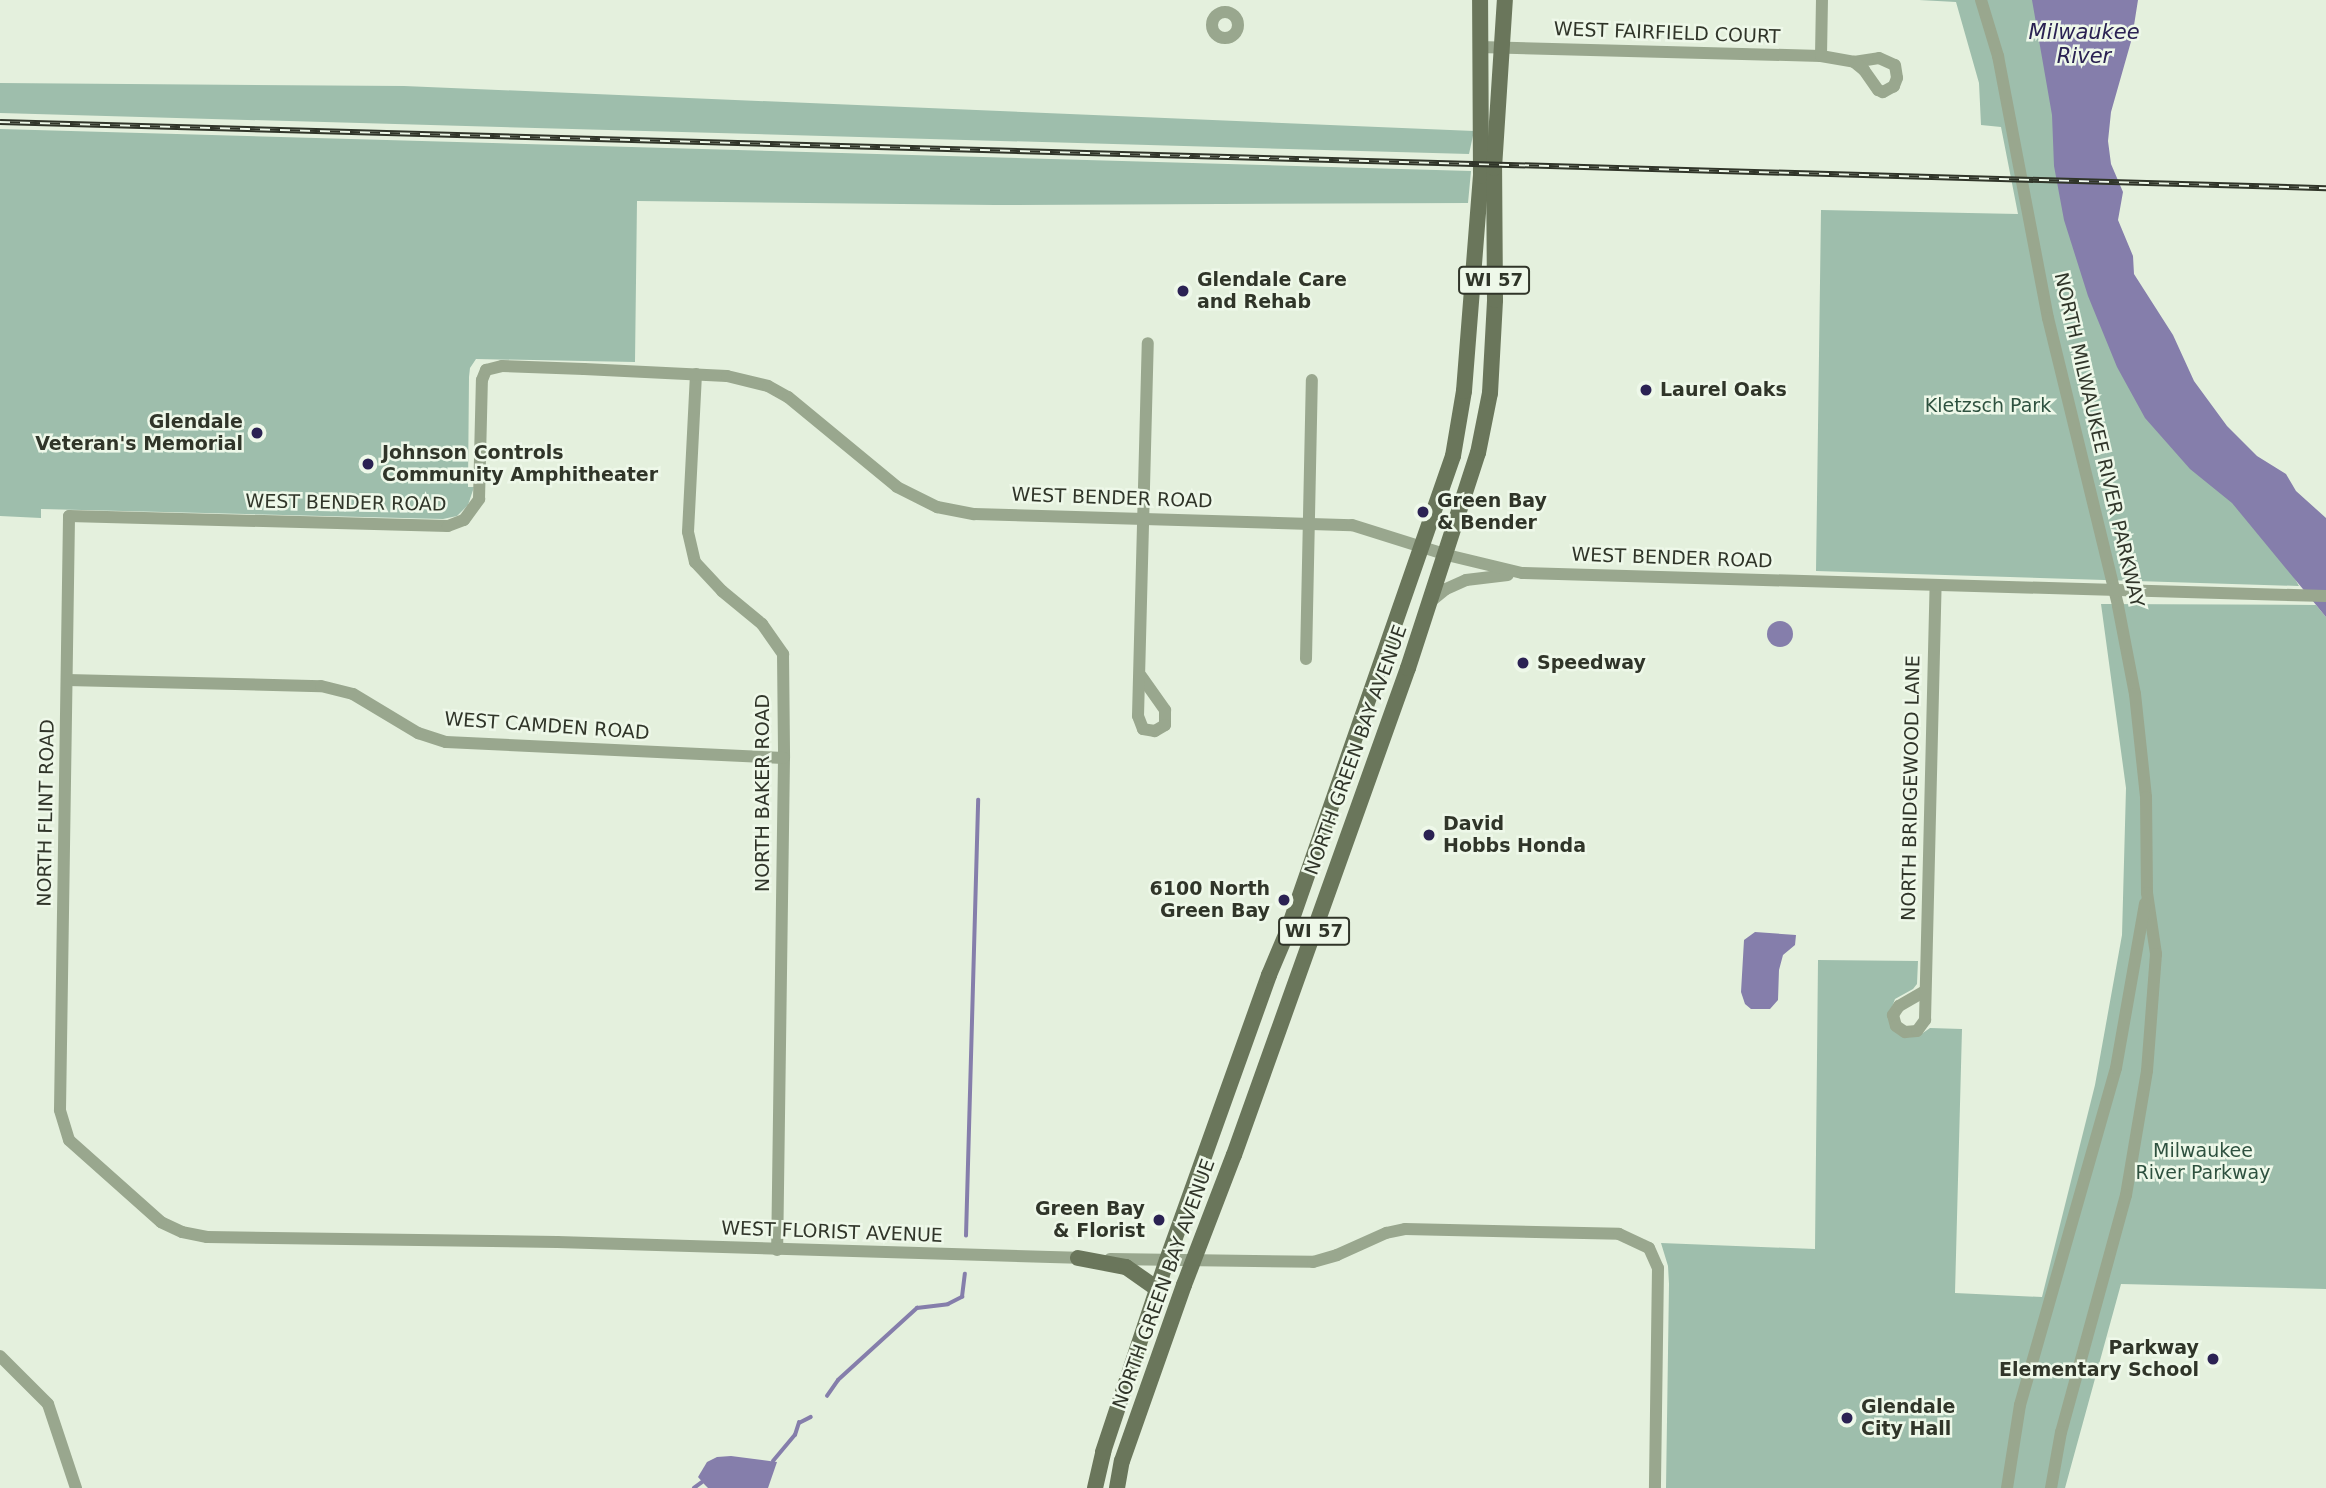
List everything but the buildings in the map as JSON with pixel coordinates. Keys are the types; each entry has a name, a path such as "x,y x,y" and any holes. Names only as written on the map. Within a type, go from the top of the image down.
{"main road":[{"name":"NORTH GREEN BAY AVENUE","path":"1095,1488 1103,1452 1167,1260 1288,930 1453,456 1464,391 1481,176 1480,0"},
{"name":"NORTH GREEN BAY AVENUE","path":"1117,1488 1122,1461 1431,601 1478,453 1490,393 1494,300 1494,168 1504,48 1505,0"},
{"path":"1216,1123 1242,1132"},
{"path":"1208,1145 1234,1155"},
{"path":"1078,1258 1126,1268 1158,1289"}],"street":[{"path":"1821,56 1822,0"},
{"name":"NORTH MILWAUKEE RIVER PARKWAY","path":"1981,0 1998,56 2048,318 2114,590 2135,694 2146,797 2147,893 2156,954 2153,1016 2139,1124 2126,1195 2061,1432 2052,1488"},
{"name":"WEST FAIRFIELD COURT","path":"1479,47 1821,56 1854,62"},
{"path":"1141,676 1148,343"},
{"name":"WEST BENDER ROAD","path":"69,516 448,526 464,520 480,499 482,380 486,370 502,366 696,374 748,380 788,397 897,487 937,506 974,514 1309,522 1372,530 1421,548 1522,573 2319,596"},
{"name":"NORTH BAKER ROAD","path":"696,374 688,532 695,562 722,591 762,624 783,654 777,1250"},
{"path":"1306,659 1312,380"},
{"name":"NORTH FLINT ROAD","path":"61,1110 69,516"},
{"path":"1431,601 1466,580 1522,573"},
{"name":"NORTH BRIDGEWOOD LANE","path":"1926,991 1936,585"},
{"name":"WEST CAMDEN ROAD","path":"67,680 321,686 353,694 418,733 446,742 784,758"},
{"name":"NORTH MILWAUKEE RIVER PARKWAY","path":"2007,1488 2020,1405 2116,1068 2147,893"},
{"name":"WEST FLORIST AVENUE","path":"61,1110 69,1140 161,1222 196,1236 1314,1262 1386,1233 1405,1229 1619,1234 1649,1248 1658,1268 1655,1488"},
{"path":"0,1356 48,1404 76,1488"}],"green space":[{"name":"Kletzsch Park","path":"1919,0 2094,0 2095,226 2299,586 1816,571 1821,210 2018,214 2001,127 1981,125 1979,83 1956,2"},
{"path":"0,83 404,86 1474,131 1469,154 0,113"},
{"path":"0,129 1471,171 1468,203 995,205 637,201 635,362 476,359 470,368 469,377 468,487 474,487 468,505 457,516 443,519 41,509 41,518 0,516"},
{"name":"Milwaukee River Parkway","path":"2101,604 2316,605 2326,617 2326,1289 2121,1284 2065,1488 1666,1488 1669,1284 1668,1266 1661,1243 1815,1249 1818,960 1918,961 1917,984 1895,999 1888,1018 1920,1035 1930,1028 1962,1029 1955,1293 2042,1297 2095,1085 2122,935 2126,788"}],"water":[{"name":"Milwaukee River","path":"2032,0 2138,0 2132,38 2111,112 2108,141 2111,164 2123,192 2118,220 2133,256 2134,274 2173,335 2194,381 2227,426 2257,456 2286,474 2296,491 2326,518 2326,617 2232,503 2190,469 2145,418 2117,367 2088,296 2064,220 2054,166 2052,115"},
{"path":"1780,621 1789,625 1793,634 1789,643 1780,647 1771,643 1767,634 1771,625"},
{"path":"1755,932 1796,935 1795,945 1783,955 1779,970 1778,1000 1770,1009 1751,1009 1745,1004 1741,992 1744,940"},
{"path":"731,1456 777,1462 768,1488 708,1488 698,1477 707,1462 717,1457"}],"waterway":[{"path":"966,1236 978,800"},
{"path":"827,1396 838,1380 917,1308 948,1304 962,1297 965,1274"},
{"path":"773,1461 795,1435 799,1423 811,1417"},
{"path":"694,1488 705,1480"}],"railway":[{"path":"0,122 2326,188"}],"place":[{"name":"Glendale Care and Rehab","path":"1183,291"},
{"name":"Laurel Oaks","path":"1646,390"},
{"name":"Glendale Veteran's Memorial","path":"257,433"},
{"name":"Johnson Controls Community Amphitheater","path":"368,464"},
{"name":"Green Bay & Bender","path":"1423,512"},
{"name":"Speedway","path":"1523,663"},
{"name":"David Hobbs Honda","path":"1429,835"},
{"name":"6100 North Green Bay","path":"1284,900"},
{"name":"Green Bay & Florist","path":"1159,1220"},
{"name":"Parkway Elementary School","path":"2213,1359"},
{"name":"Glendale City Hall","path":"1847,1418"}]}
